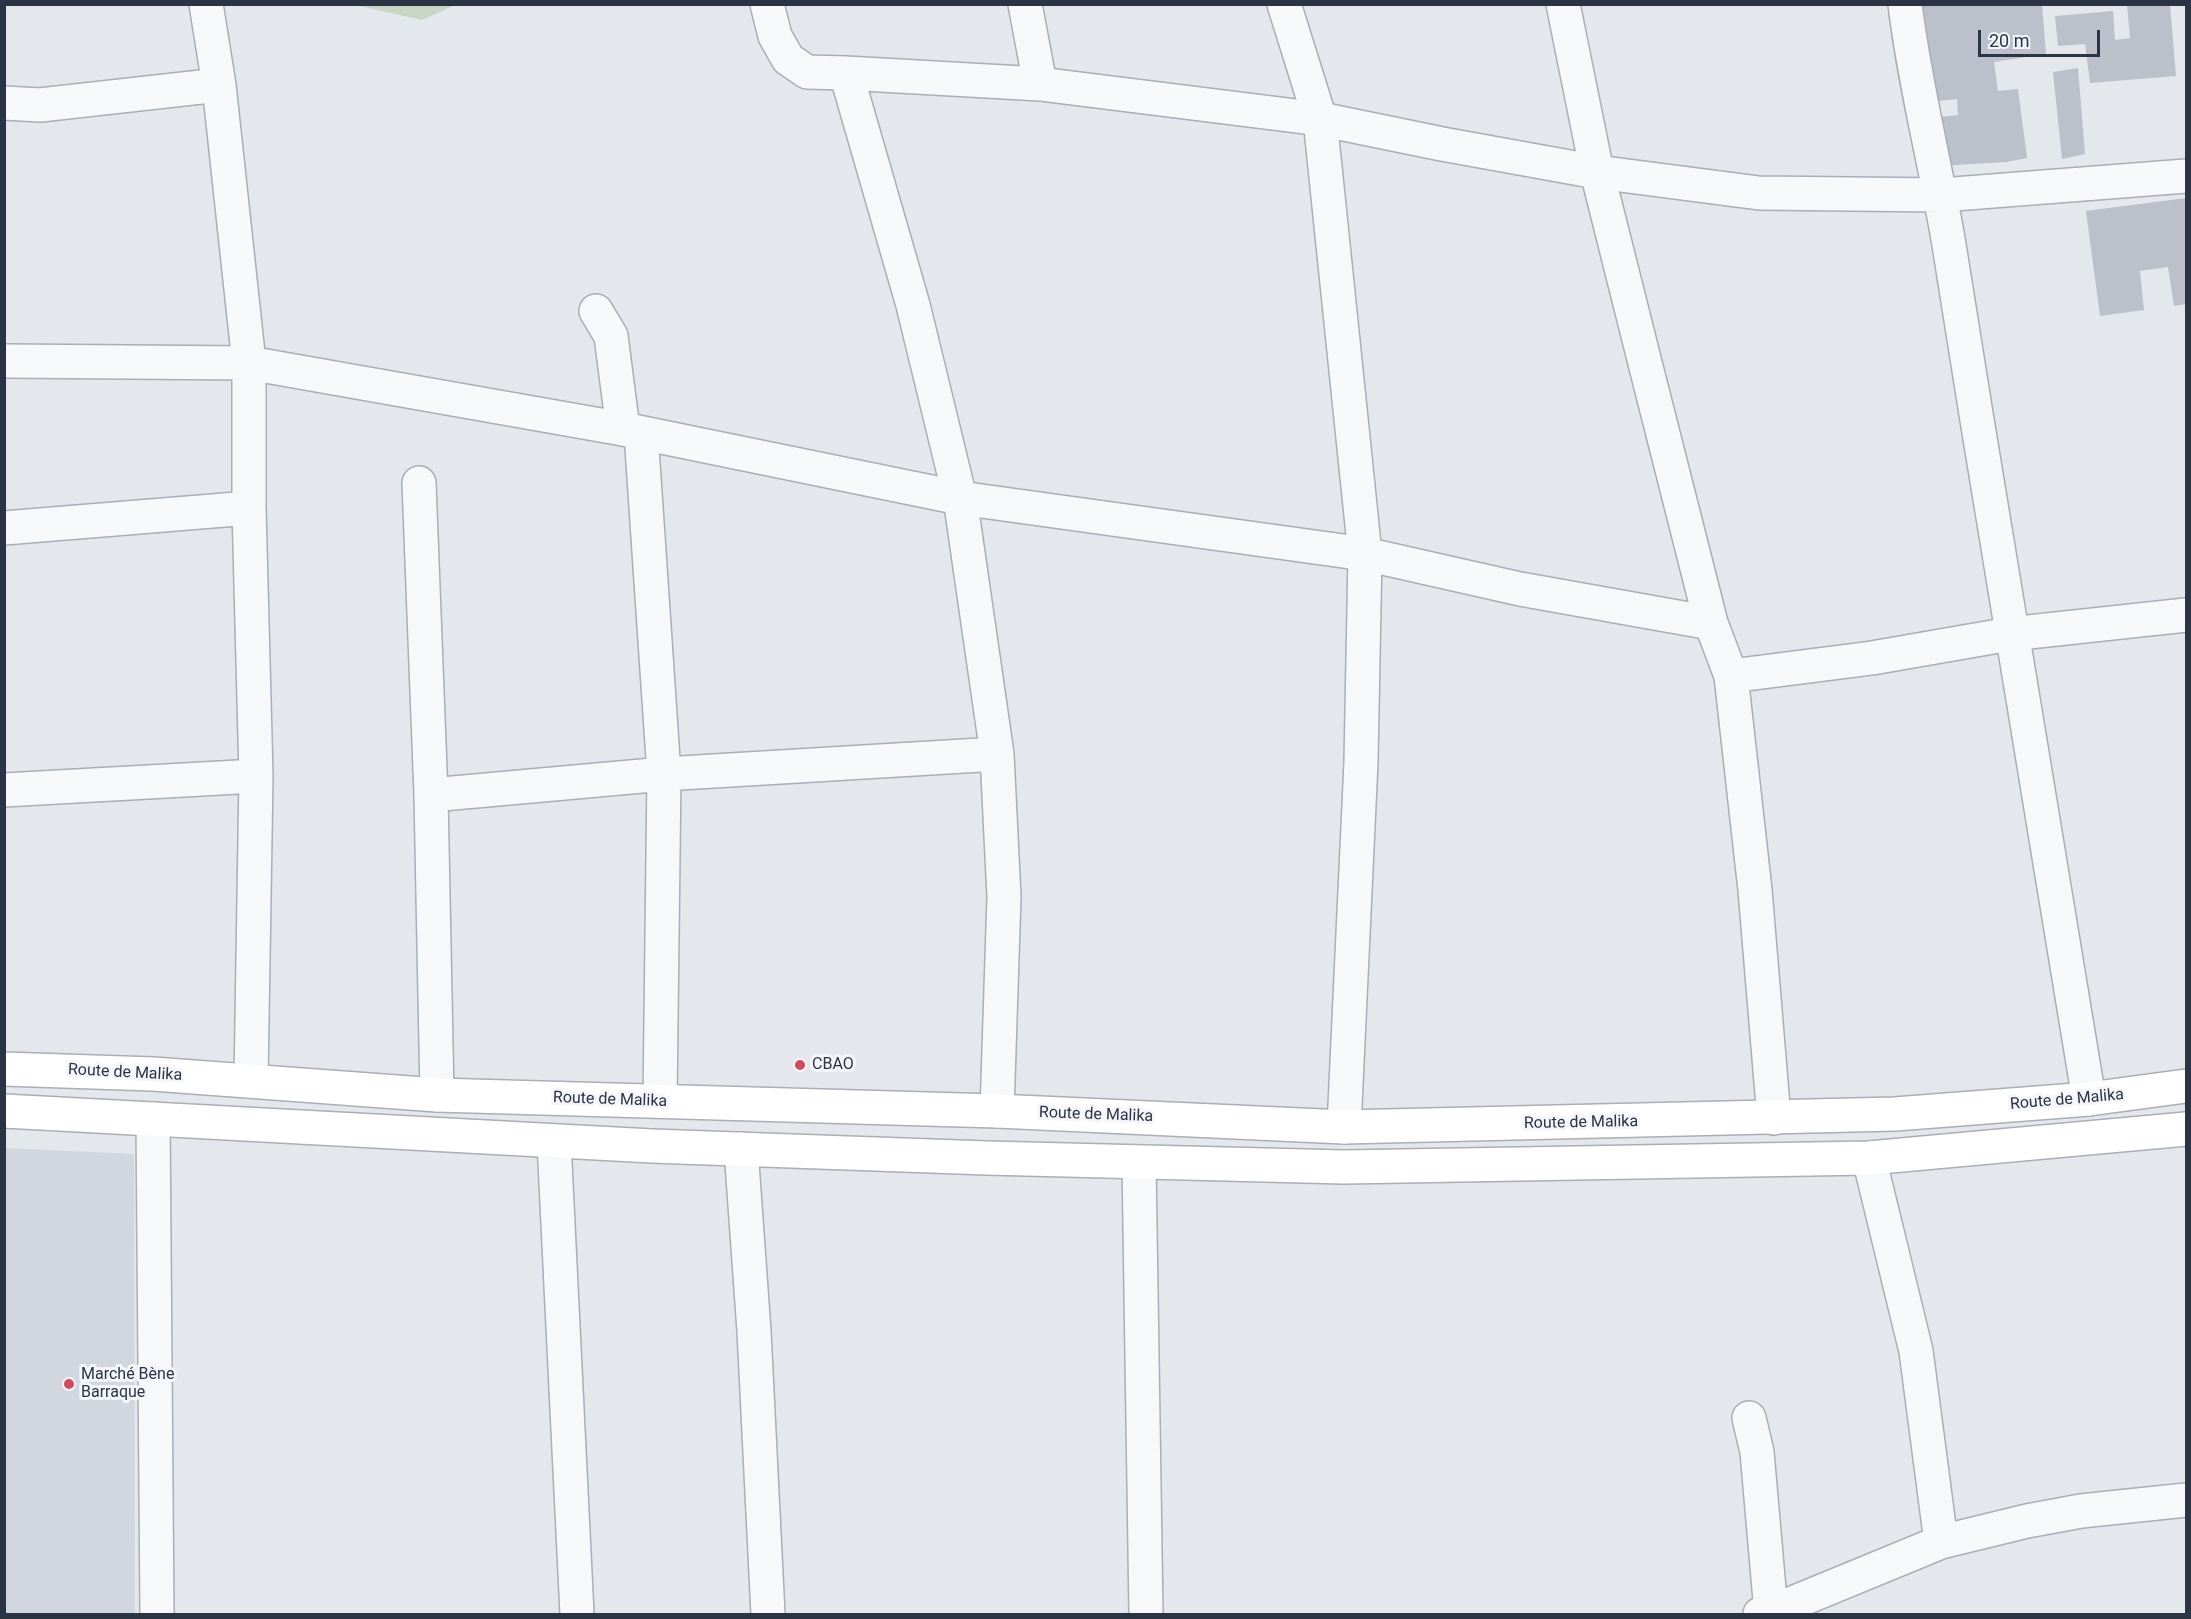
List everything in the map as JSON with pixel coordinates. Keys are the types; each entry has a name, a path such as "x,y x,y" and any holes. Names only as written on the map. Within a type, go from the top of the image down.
{"main road":[{"name":"Route de Malika","path":"4,1069 153,1074 437,1095 997,1111 1344,1128 1895,1114 2089,1099 2187,1086"},
{"path":"4,1111 554,1142 1139,1163 1344,1167 1869,1158 2187,1129"}],"street":[{"path":"206,4 219,85 249,363 249,508 256,776 251,1081"},
{"path":"767,4 775,36 788,59 807,72 1040,84 1320,119 1597,172 1759,193 1941,195 2187,176"},
{"path":"1025,4 1040,84"},
{"path":"1284,4 1320,119 1365,554 1361,762 1344,1128"},
{"path":"1563,4 1597,172 1711,623 1731,676 1755,890 1774,1118"},
{"path":"1905,4 1911,53 1941,195 2010,634 2089,1099"},
{"path":"846,73 914,305 960,498 997,754 1004,897 997,1111"},
{"path":"4,104 40,105 219,85"},
{"path":"596,311 611,336 632,431 664,774 660,1101"},
{"path":"4,361 249,363 632,431 960,498 1365,554 1520,589 1711,623"},
{"path":"419,483 431,795 437,1095"},
{"path":"4,528 249,508"},
{"path":"1731,676 1872,658 2010,634 2187,615"},
{"path":"431,795 664,774 997,754"},
{"path":"4,790 256,776"},
{"path":"153,1119 157,1614"},
{"path":"554,1142 577,1614"},
{"path":"741,1149 754,1331 768,1614"},
{"path":"1869,1158 1916,1351 1941,1542"},
{"path":"1139,1163 1146,1614"},
{"path":"1749,1418 1757,1452 1766,1613 1941,1542 2027,1521 2081,1511 2187,1500"}],"shaded area":[{"name":"Marché Bène Barraque","path":"5,1148 134,1154 135,1614 5,1614"}],"green space":[{"path":"355,5 455,5 422,20"}],"building":[{"path":"1916,4 2042,4 2046,54 1994,62 1998,91 2018,89 2027,158 2006,162 1938,166 1930,118 1958,115 1957,99 1930,102"},
{"path":"2127,5 2170,5 2176,76 2090,83 2085,44 2058,46 2055,16 2113,11 2115,40 2130,38"},
{"path":"2078,68 2085,154 2062,159 2053,72"},
{"path":"2186,198 2186,304 2174,306 2168,267 2140,271 2144,310 2100,316 2086,211"}],"place":[{"name":"CBAO","path":"800,1065"},
{"name":"Marché Bène Barraque","path":"69,1384"}]}
